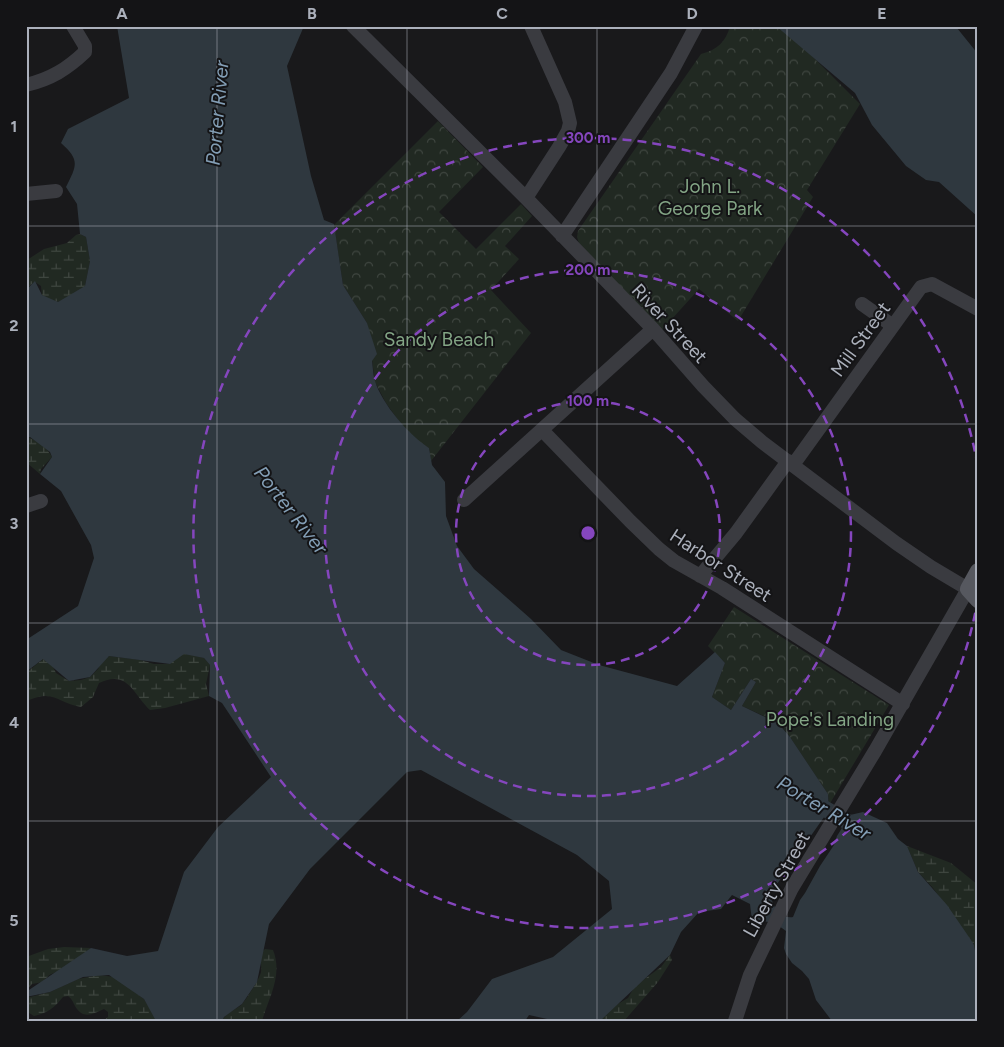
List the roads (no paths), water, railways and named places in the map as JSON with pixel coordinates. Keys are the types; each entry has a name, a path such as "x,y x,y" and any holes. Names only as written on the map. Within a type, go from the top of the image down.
{"main road":[{"path":"973,595 978,571"}],"street":[{"path":"26,85 37,82 70,66 85,51 85,46 73,26"},
{"name":"River Street","path":"353,26 526,198 653,329 746,430 902,547 973,595"},
{"path":"526,198 559,147 568,131 570,123 565,102 531,26"},
{"path":"562,236 671,73 696,26"},
{"path":"26,194 56,191"},
{"name":"Mill Street","path":"700,576 790,463 921,287 927,284 937,286 978,309"},
{"path":"862,304 892,326"},
{"path":"464,500 653,329"},
{"name":"Harbor Street","path":"542,430 658,549 674,561 722,588 902,704"},
{"path":"26,506 41,501"},
{"name":"Liberty Street","path":"734,1021 750,975 782,906 902,704 973,595"}],"water":[{"path":"117,26 304,26 287,66 311,176 324,220 334,224 343,285 367,323 377,354 372,361 374,379 379,390 397,418 429,448 432,465 445,482 446,516 457,546 474,569 531,619 561,650 599,665 677,686 715,652 725,663 712,697 731,710 751,679 756,682 742,706 778,723 790,737 828,794 829,810 770,894 777,911 784,916 793,917 800,900 850,815 863,812 887,823 898,839 907,846 918,872 947,905 974,945 978,967 978,1021 832,1021 816,1000 809,979 792,963 786,954 784,948 786,931 771,923 752,921 750,904 732,895 721,909 699,912 681,932 670,955 600,1021 549,1021 529,1015 525,1021 457,1021 467,1012 492,979 553,957 612,909 609,881 577,855 421,770 407,772 310,869 269,924 257,982 242,1004 224,1017 222,1021 156,1021 144,999 109,975 83,977 50,992 26,997 26,992 91,948 127,956 158,951 184,872 218,827 271,777 222,703 209,696 210,665 204,658 184,654 170,664 109,656 90,677 69,681 43,659 26,672 26,640 78,606 94,558 91,545 61,491 40,474 52,457 50,452 30,437 26,438 26,290 35,281 42,295 58,302 85,286 90,261 86,237 80,234 77,204 66,187 73,173 75,163 71,154 61,143 68,129 129,98"},
{"path":"776,26 958,26 957,28 978,54 978,217 939,182 926,180 906,166 872,125 855,93"}],"waterway":[{"name":"Porter River","path":"810,800 865,832"}],"park label":[{"name":"John L. George Park","path":"710,197"},
{"name":"Sandy Beach","path":"439,339"},
{"name":"Pope's Landing","path":"830,719"}]}
